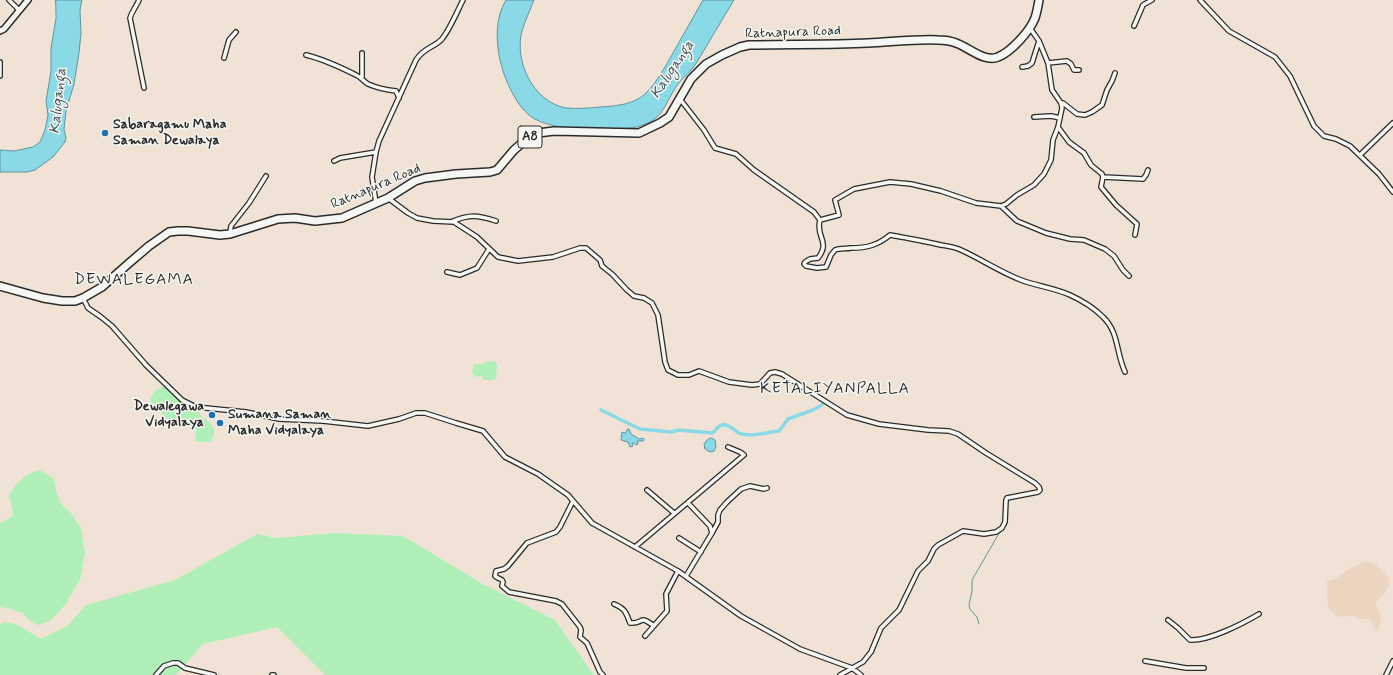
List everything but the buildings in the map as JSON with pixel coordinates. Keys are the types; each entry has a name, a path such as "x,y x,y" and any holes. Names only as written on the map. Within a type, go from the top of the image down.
{"highway":[{"name":"Ratnapura Road","path":"0,286 43,298 62,301 75,301 102,288 149,246 170,232 188,231 220,235 230,234 278,219 295,218 315,221 342,218 388,198 415,181 425,178 490,172 497,170 519,146 528,138 538,133 554,131 639,133 660,123 668,117 690,79 706,64 740,47 750,45 940,40 957,43 976,53 990,58 997,58 1005,54 1030,28 1035,17 1039,0"}],"street":[{"path":"9,0 19,10"},
{"path":"0,31 4,29 28,0"},
{"path":"139,0 130,18 144,88"},
{"path":"376,204 372,177 379,141 416,60 426,49 437,44 443,38 463,0"},
{"path":"1134,26 1143,5 1152,0"},
{"path":"1200,0 1229,31 1275,58 1290,76 1314,126 1324,136 1336,139 1350,146 1379,174 1393,192"},
{"path":"820,220 839,215 835,200 841,195 854,190 890,182 911,184 941,191 976,203 1001,206 1034,184 1044,174 1051,160 1053,140 1058,127 1062,108 1061,103 1052,90 1048,62 1039,41 1030,28"},
{"path":"224,58 229,40 236,32"},
{"path":"1022,67 1028,66 1032,63 1039,41"},
{"path":"362,53 362,78"},
{"path":"306,55 317,58 362,78 367,83 386,90 396,91 399,98"},
{"path":"1048,62 1067,61 1071,64 1074,70 1079,70"},
{"path":"0,62 0,76"},
{"path":"1061,103 1064,103 1077,114 1085,115 1092,112 1102,105 1115,73"},
{"path":"679,98 704,130 715,148 736,154 754,170 814,212 820,220"},
{"path":"1034,117 1051,116 1060,118"},
{"path":"1360,155 1393,123"},
{"path":"1058,127 1069,142 1084,153 1091,165 1102,174 1103,177 1101,187 1116,205 1136,224 1135,235"},
{"path":"334,161 340,158 376,152"},
{"path":"1103,177 1143,179 1148,170"},
{"path":"230,234 231,226 266,176"},
{"path":"388,198 417,218 454,222 477,237 498,257 518,261 553,257 580,248 586,248 600,260 602,266 634,296 644,298 652,303 658,315 665,362 668,370 678,375 689,375 699,371 729,382 752,385 760,384 770,373 775,372 782,374 842,412 855,418 879,424 928,430 936,429 958,434 1039,487 1040,490 1038,492 1007,498 1005,522 1002,528 996,532 984,534 963,531 938,545 934,549 928,561 918,571 899,610 881,628 870,652 863,662 840,675"},
{"path":"1001,206 1017,222 1046,233 1070,239 1084,240 1104,249 1114,256 1129,276"},
{"path":"451,222 462,217 469,216 482,217 496,221"},
{"path":"820,220 818,227 824,248 818,258 810,259 805,262 804,264 806,266 817,268 826,267 835,250 873,246 890,236 914,238 960,249 1021,280 1070,295 1104,317 1114,331 1120,362 1125,372"},
{"path":"446,272 460,275 477,268 489,249"},
{"path":"83,298 88,308 112,326 156,375 182,400 196,407 246,412 279,419 323,421 368,426 399,419 416,413 425,413 483,431 505,457 538,474 568,495 592,523 678,571 741,616 800,649 852,668 861,675"},
{"path":"635,546 744,455 728,447"},
{"path":"686,576 718,522 720,510 727,502 741,489 750,486 764,489 767,488"},
{"path":"647,490 674,513"},
{"path":"573,501 556,532 527,543 508,566 504,569 496,571 495,576 502,580 502,586 509,592 550,600 562,604 580,627 580,637 587,643 600,672 603,675"},
{"path":"688,503 710,526 712,533"},
{"path":"679,538 701,552"},
{"path":"645,636 667,611 666,594 678,571"},
{"path":"614,604 625,610 630,623 636,624 643,619 646,619 654,626"},
{"path":"1168,620 1190,640 1197,640 1235,627 1259,614"},
{"path":"1145,661 1186,668 1204,668"},
{"path":"1386,675 1393,661"},
{"path":"156,675 164,666 173,663 185,668 214,675"}],"shaded area":[{"path":"1365,561 1377,565 1390,579 1386,591 1375,604 1381,616 1380,627 1376,631 1370,619 1358,619 1353,615 1338,617 1328,608 1327,581 1337,578 1349,569"}],"green space":[{"path":"490,361 496,362 497,365 496,378 493,380 484,380 482,376 476,377 472,373 474,363 478,365"},
{"path":"162,387 165,387 184,403 199,411 201,416 213,426 214,433 211,442 197,442 195,439 196,430 194,428 191,426 178,426 172,424 150,401 155,392"},
{"path":"40,470 54,479 57,495 62,505 71,513 81,529 85,553 80,580 65,605 50,621 39,625 33,623 22,613 0,607 0,523 13,516 9,496 15,486 25,476"},
{"path":"334,533 403,536 481,583 555,620 594,675 325,675 277,627 203,644 176,675 0,675 0,625 3,622 16,624 41,639 67,626 86,605 175,580 257,534 276,538"}],"water":[{"name":"Kaluganga","path":"56,0 82,0 80,10 81,33 79,53 74,84 66,111 64,129 66,138 65,142 53,157 35,170 27,172 0,172 0,150 14,151 33,147 40,142 45,130 48,115 46,101 51,71 51,48 56,18"},
{"name":"Kaluganga","path":"506,0 534,0 522,31 520,43 524,67 535,89 544,98 554,104 566,108 592,108 618,105 641,97 650,89 661,74 703,0 734,0 695,65 678,84 657,117 643,125 632,128 580,129 565,128 540,121 530,116 515,98 502,67 497,37 498,22 502,7"},
{"path":"628,429 631,434 639,439 643,438 644,440 637,441 638,444 636,445 632,443 633,446 630,447 628,442 621,440 622,432 625,433"},
{"path":"711,438 715,440 716,447 714,451 710,452 705,449 704,444"}],"waterway":[{"path":"601,410 640,429 671,432 678,430 713,433 719,426 728,425 739,433 751,435 779,431 788,419 813,410 822,405 823,402"},
{"path":"1004,528 1007,524 1007,508"},
{"path":"979,624 977,617 970,609 969,605 972,591 972,580 1002,530"}],"place":[{"name":"Sabaragamu Maha Saman Dewalaya","path":"105,133"},
{"name":"Dewalegawa Vidyalaya","path":"212,415"},
{"name":"Sumana Saman Maha Vidyalaya","path":"220,423"}],"district":[{"name":"DEWALEGAMA","path":"134,281"},
{"name":"KETALIYANPALLA","path":"835,390"}]}
